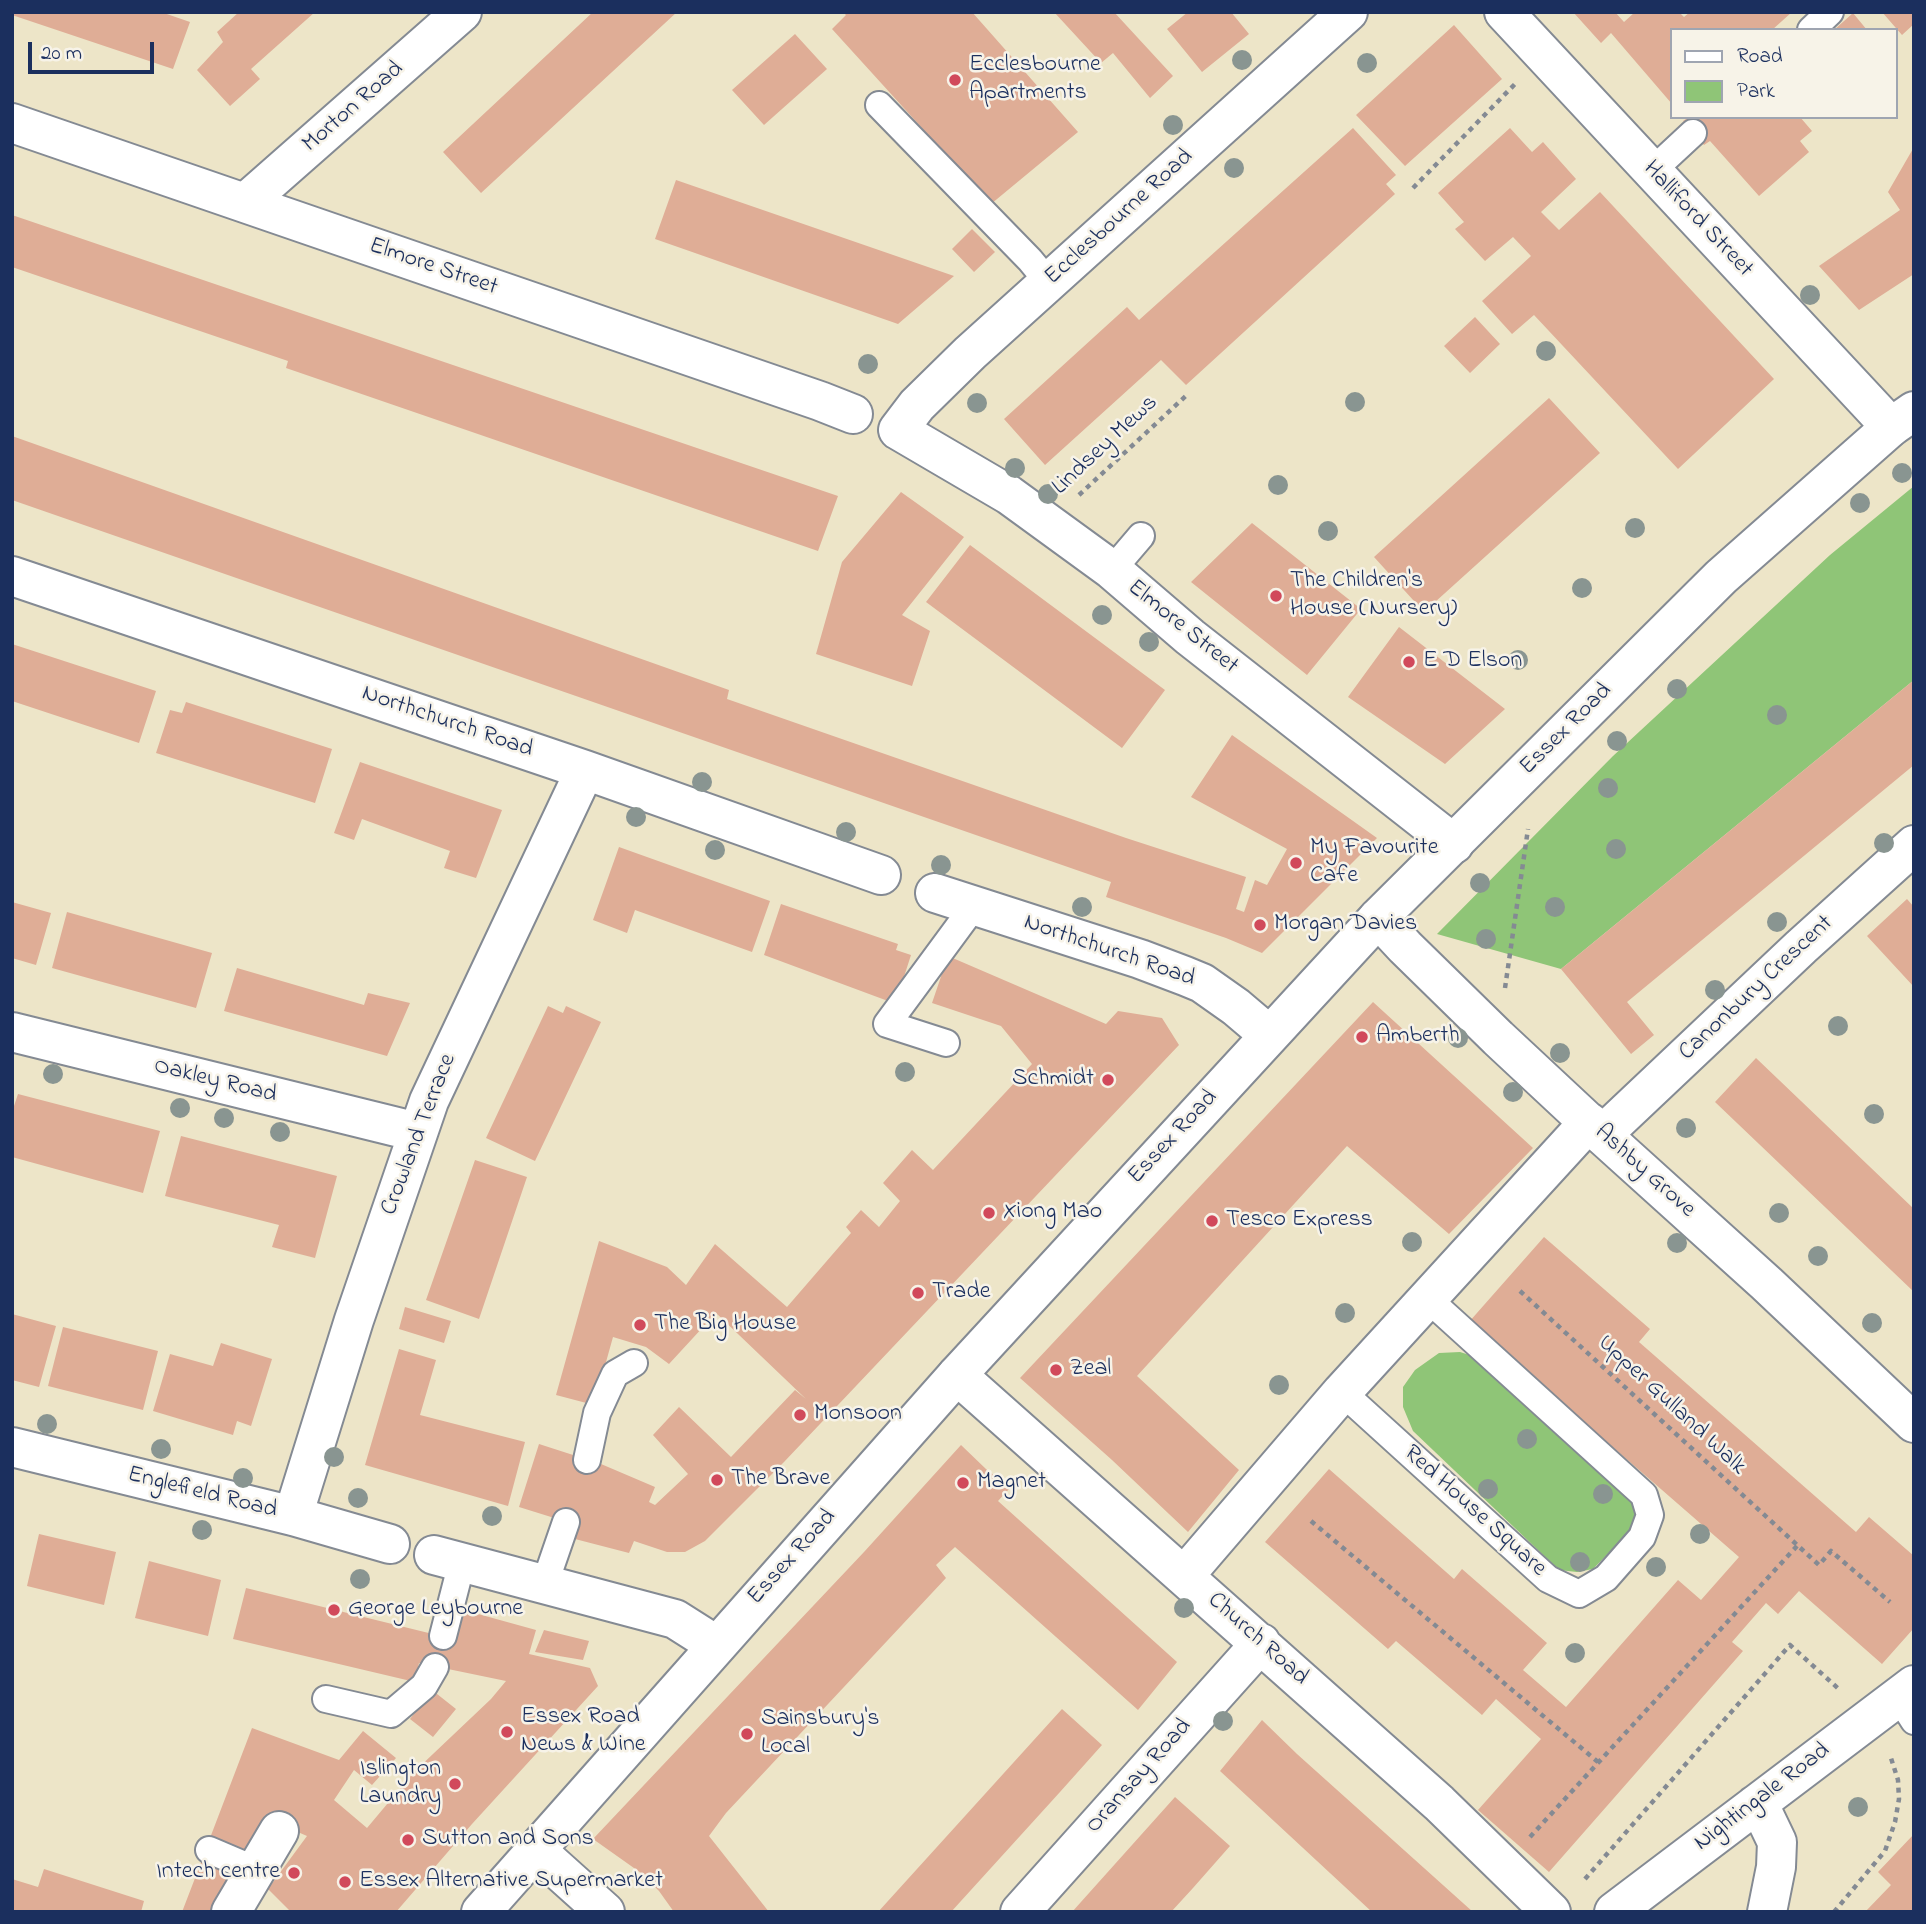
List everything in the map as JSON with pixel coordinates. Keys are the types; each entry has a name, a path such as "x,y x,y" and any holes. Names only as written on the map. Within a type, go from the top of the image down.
{"street":[{"name":"Morton Road","path":"245,203 462,12"},
{"name":"Ecclesbourne Road","path":"898,430 917,405 970,353 1348,12"},
{"name":"Halliford Street","path":"1504,12 1651,172 1902,419"},
{"name":"Elmore Street","path":"12,123 853,414"},
{"name":"Essex Road","path":"481,1912 957,1375 1378,918 1721,577 1902,419"},
{"name":"Elmore Street","path":"898,430 1009,495 1112,570 1190,637 1454,844"},
{"name":"Northchurch Road","path":"12,576 585,770 881,875"},
{"name":"Crowland Terrace","path":"293,1516 354,1320 417,1132 465,1022 585,770"},
{"name":"Canonbury Crescent","path":"1596,1129 1914,845"},
{"name":"Northchurch Road","path":"935,893 1140,959 1202,983 1269,1035"},
{"name":"Ashby Grove","path":"1378,918 1499,1038 1914,1423"},
{"name":"Oakley Road","path":"14,1039 417,1132"},
{"path":"1184,1576 1342,1392 1428,1299 1596,1129"},
{"name":"Church Road","path":"957,1375 1261,1643 1429,1795 1551,1912"},
{"name":"Englefield Road","path":"12,1447 293,1516 390,1544"},
{"path":"448,1558 675,1619 716,1645"},
{"name":"Oransay Road","path":"1020,1912 1261,1643"},
{"name":"Nightingale Road","path":"1614,1912 1755,1805 1899,1705"},
{"path":"1755,1805 1765,1817 1777,1842 1776,1867 1767,1912"},
{"path":"231,1912 279,1831"},
{"path":"537,1850 605,1912"}],"lane":[{"path":"1813,28 1830,12"},
{"path":"879,105 1030,260 1049,283"},
{"path":"1651,172 1693,132"},
{"path":"1112,570 1141,536"},
{"path":"946,1043 887,1024 974,906"},
{"name":"Red House Square","path":"1342,1392 1548,1580 1579,1594 1606,1578 1642,1537 1650,1515 1644,1495 1428,1299"},
{"path":"587,1460 597,1413 615,1374 634,1363"},
{"path":"545,1583 566,1522"},
{"path":"443,1636 448,1558"},
{"path":"326,1699 391,1714 424,1686 435,1667"},
{"path":"209,1850 256,1870"}],"path":[{"path":"1413,188 1543,55"},
{"name":"Lindsey Mews","path":"1048,525 1189,393"},
{"path":"1499,1038 1528,829"},
{"name":"Upper Gulland Walk","path":"1520,1291 1819,1565 1831,1550 1890,1602"},
{"path":"1311,1521 1598,1762"},
{"path":"1529,1838 1797,1546"},
{"path":"1583,1881 1790,1645 1899,1705 1892,1758 1898,1780 1897,1811 1885,1851 1834,1912"}],"green space":[{"path":"1914,486 1914,680 1561,969 1437,934 1613,756 1830,555"},
{"path":"1460,1352 1479,1358 1625,1491 1636,1510 1632,1529 1593,1569 1577,1572 1559,1570 1413,1431 1403,1407 1403,1387 1415,1370 1439,1353"}],"building":[{"path":"12,12 161,12 190,22 173,69 12,15"},
{"path":"239,12 315,12 251,69 260,79 230,106 197,70 223,42 217,32"},
{"path":"593,12 677,12 481,193 443,152"},
{"name":"Ecclesbourne Apartments","path":"843,12 972,12 1078,132 991,204 832,29 846,15"},
{"path":"1054,12 1114,12 1173,76 1150,98 1113,53 1101,63"},
{"path":"1188,12 1231,12 1249,34 1202,72 1167,29"},
{"path":"1573,12 1615,12 1624,22 1635,12 1679,12 1684,17 1690,12 1792,12 1774,28 1671,28 1671,103 1611,33 1601,43"},
{"path":"1882,12 1914,12 1914,24 1902,35"},
{"path":"1853,13 1865,28 1836,28"},
{"path":"1454,25 1502,79 1405,166 1356,115"},
{"path":"795,34 827,69 764,125 732,90"},
{"path":"1802,119 1812,131 1800,141 1809,152 1759,196 1710,141 1704,145 1683,121"},
{"path":"1353,128 1396,175 1386,184 1395,194 1186,385 1161,360 1045,465 1004,419 1127,307 1139,320"},
{"path":"1510,128 1532,152 1543,142 1576,179 1541,212 1559,230 1600,192 1774,379 1678,469 1534,315 1512,334 1482,301 1531,256 1513,237 1485,261 1455,229 1464,222 1438,193"},
{"path":"1914,147 1914,274 1859,310 1819,266 1900,210 1888,192"},
{"path":"676,180 954,276 898,324 655,239"},
{"path":"12,215 838,496 818,551 286,368 288,361 12,267"},
{"path":"972,229 995,252 974,272 952,249"},
{"path":"1475,317 1500,344 1470,373 1444,346"},
{"path":"1549,398 1600,453 1424,612 1374,557"},
{"path":"12,436 729,690 727,699 1246,877 1236,909 1244,912 1255,880 1267,885 1287,849 1191,797 1232,735 1377,838 1262,953 1106,897 1111,882 12,500"},
{"path":"901,492 964,537 902,615 930,631 912,686 816,654 842,562"},
{"name":"The Children's House (Nursery)","path":"1252,523 1361,609 1307,675 1191,582"},
{"path":"970,545 1165,690 1122,748 926,602"},
{"name":"E D Elson","path":"1399,627 1505,709 1445,764 1348,697"},
{"path":"12,644 156,691 139,743 12,701"},
{"path":"1914,680 1914,765 1627,1002 1654,1035 1631,1054 1561,969"},
{"path":"186,702 332,749 315,803 156,753 170,710 182,713"},
{"path":"360,762 502,810 476,878 444,868 450,851 362,819 354,840 334,833"},
{"path":"619,847 770,901 752,952 635,910 627,933 593,920"},
{"path":"1907,899 1914,907 1914,987 1867,936"},
{"path":"12,902 51,913 36,965 12,958"},
{"path":"781,904 898,944 896,950 911,955 901,986 888,1001 764,955"},
{"path":"67,912 212,953 196,1008 52,968"},
{"path":"948,956 1106,1024 1118,1011 1162,1018 1179,1045 784,1462 705,1541 685,1552 667,1552 634,1541 629,1553 575,1539 580,1526 519,1507 539,1444 601,1464 655,1487 649,1502 655,1505 688,1474 653,1435 679,1407 731,1457 795,1390 806,1399 716,1313 669,1364 646,1347 613,1337 594,1405 556,1395 599,1241 667,1267 686,1285 715,1244 787,1307 851,1233 846,1227 861,1210 879,1227 900,1201 883,1183 912,1150 933,1170 1032,1064 1001,1026 932,1003"},
{"path":"237,968 364,1005 368,993 410,1003 387,1056 224,1011"},
{"path":"1373,1002 1533,1148 1449,1234 1347,1146 1137,1376 1239,1470 1188,1532 1020,1378"},
{"path":"548,1006 563,1013 566,1006 601,1022 535,1161 486,1138"},
{"path":"1756,1058 1914,1209 1914,1292 1715,1102"},
{"path":"18,1094 160,1131 143,1193 12,1157 12,1112"},
{"path":"181,1136 337,1176 315,1258 272,1247 279,1225 165,1196"},
{"path":"475,1160 527,1177 479,1319 426,1300"},
{"path":"1544,1237 1650,1329 1639,1342 1856,1532 1869,1517 1914,1556 1914,1628 1882,1664 1799,1591 1778,1614 1766,1603 1732,1642 1743,1651 1549,1872 1478,1810 1541,1739 1496,1699 1482,1715 1396,1641 1388,1649 1265,1542 1329,1469 1454,1579 1462,1569 1547,1643 1523,1670 1566,1707 1678,1580 1701,1600 1739,1557 1469,1322"},
{"path":"405,1307 451,1321 444,1343 399,1329"},
{"path":"12,1314 56,1326 39,1387 12,1380"},
{"path":"63,1327 158,1351 143,1410 48,1386"},
{"path":"221,1343 272,1359 251,1426 237,1421 233,1435 153,1411 170,1354 213,1366"},
{"path":"399,1349 436,1360 420,1415 525,1442 508,1506 365,1465"},
{"path":"961,1445 1010,1488 998,1501 1177,1662 1138,1710 955,1547 936,1565 946,1578 726,1813 709,1836 769,1912 674,1912 659,1891 641,1873 593,1839 864,1552"},
{"path":"39,1534 116,1552 104,1605 27,1586"},
{"path":"149,1561 221,1580 208,1636 135,1618"},
{"path":"246,1588 453,1639 460,1609 536,1630 529,1654 590,1668 598,1686 396,1912 291,1912 268,1889 307,1836 268,1819 255,1855 210,1838 252,1728 339,1760 363,1731 396,1758 372,1785 354,1770 334,1800 367,1828 414,1772 491,1699 506,1681 419,1663 415,1682 233,1639"},
{"path":"544,1630 589,1641 583,1660 535,1652"},
{"path":"432,1690 456,1709 433,1737 410,1719"},
{"path":"1062,1709 1102,1745 1060,1792 951,1912 878,1912"},
{"path":"1262,1720 1473,1912 1372,1912 1220,1771"},
{"path":"1175,1797 1230,1846 1193,1888 1171,1912 1072,1912"},
{"path":"1914,1834 1914,1912 1865,1912 1891,1885 1878,1872"},
{"path":"202,1860 231,1872 215,1912 182,1912"},
{"path":"44,1869 144,1901 141,1912 12,1912 12,1879 38,1887"}],"place":[{"name":"Ecclesbourne Apartments","path":"955,80"},
{"name":"The Children's House (Nursery)","path":"1276,596"},
{"name":"E D Elson","path":"1409,662"},
{"name":"My Favourite Cafe","path":"1296,863"},
{"name":"Morgan Davies","path":"1260,925"},
{"name":"Amberth","path":"1362,1037"},
{"name":"Schmidt","path":"1108,1080"},
{"name":"Xiong Mao","path":"989,1213"},
{"name":"Tesco Express","path":"1212,1221"},
{"name":"Trade","path":"918,1293"},
{"name":"The Big House","path":"640,1325"},
{"name":"Zeal","path":"1056,1370"},
{"name":"Monsoon","path":"800,1415"},
{"name":"The Brave","path":"717,1480"},
{"name":"Magnet","path":"963,1483"},
{"name":"George Leybourne","path":"334,1610"},
{"name":"Essex Road News & Wine","path":"507,1732"},
{"name":"Sainsbury's Local","path":"747,1734"},
{"name":"Islington Laundry","path":"455,1784"},
{"name":"Sutton and Sons","path":"408,1840"},
{"name":"Intech centre","path":"294,1873"},
{"name":"Essex Alternative Supermarket","path":"345,1882"}]}
